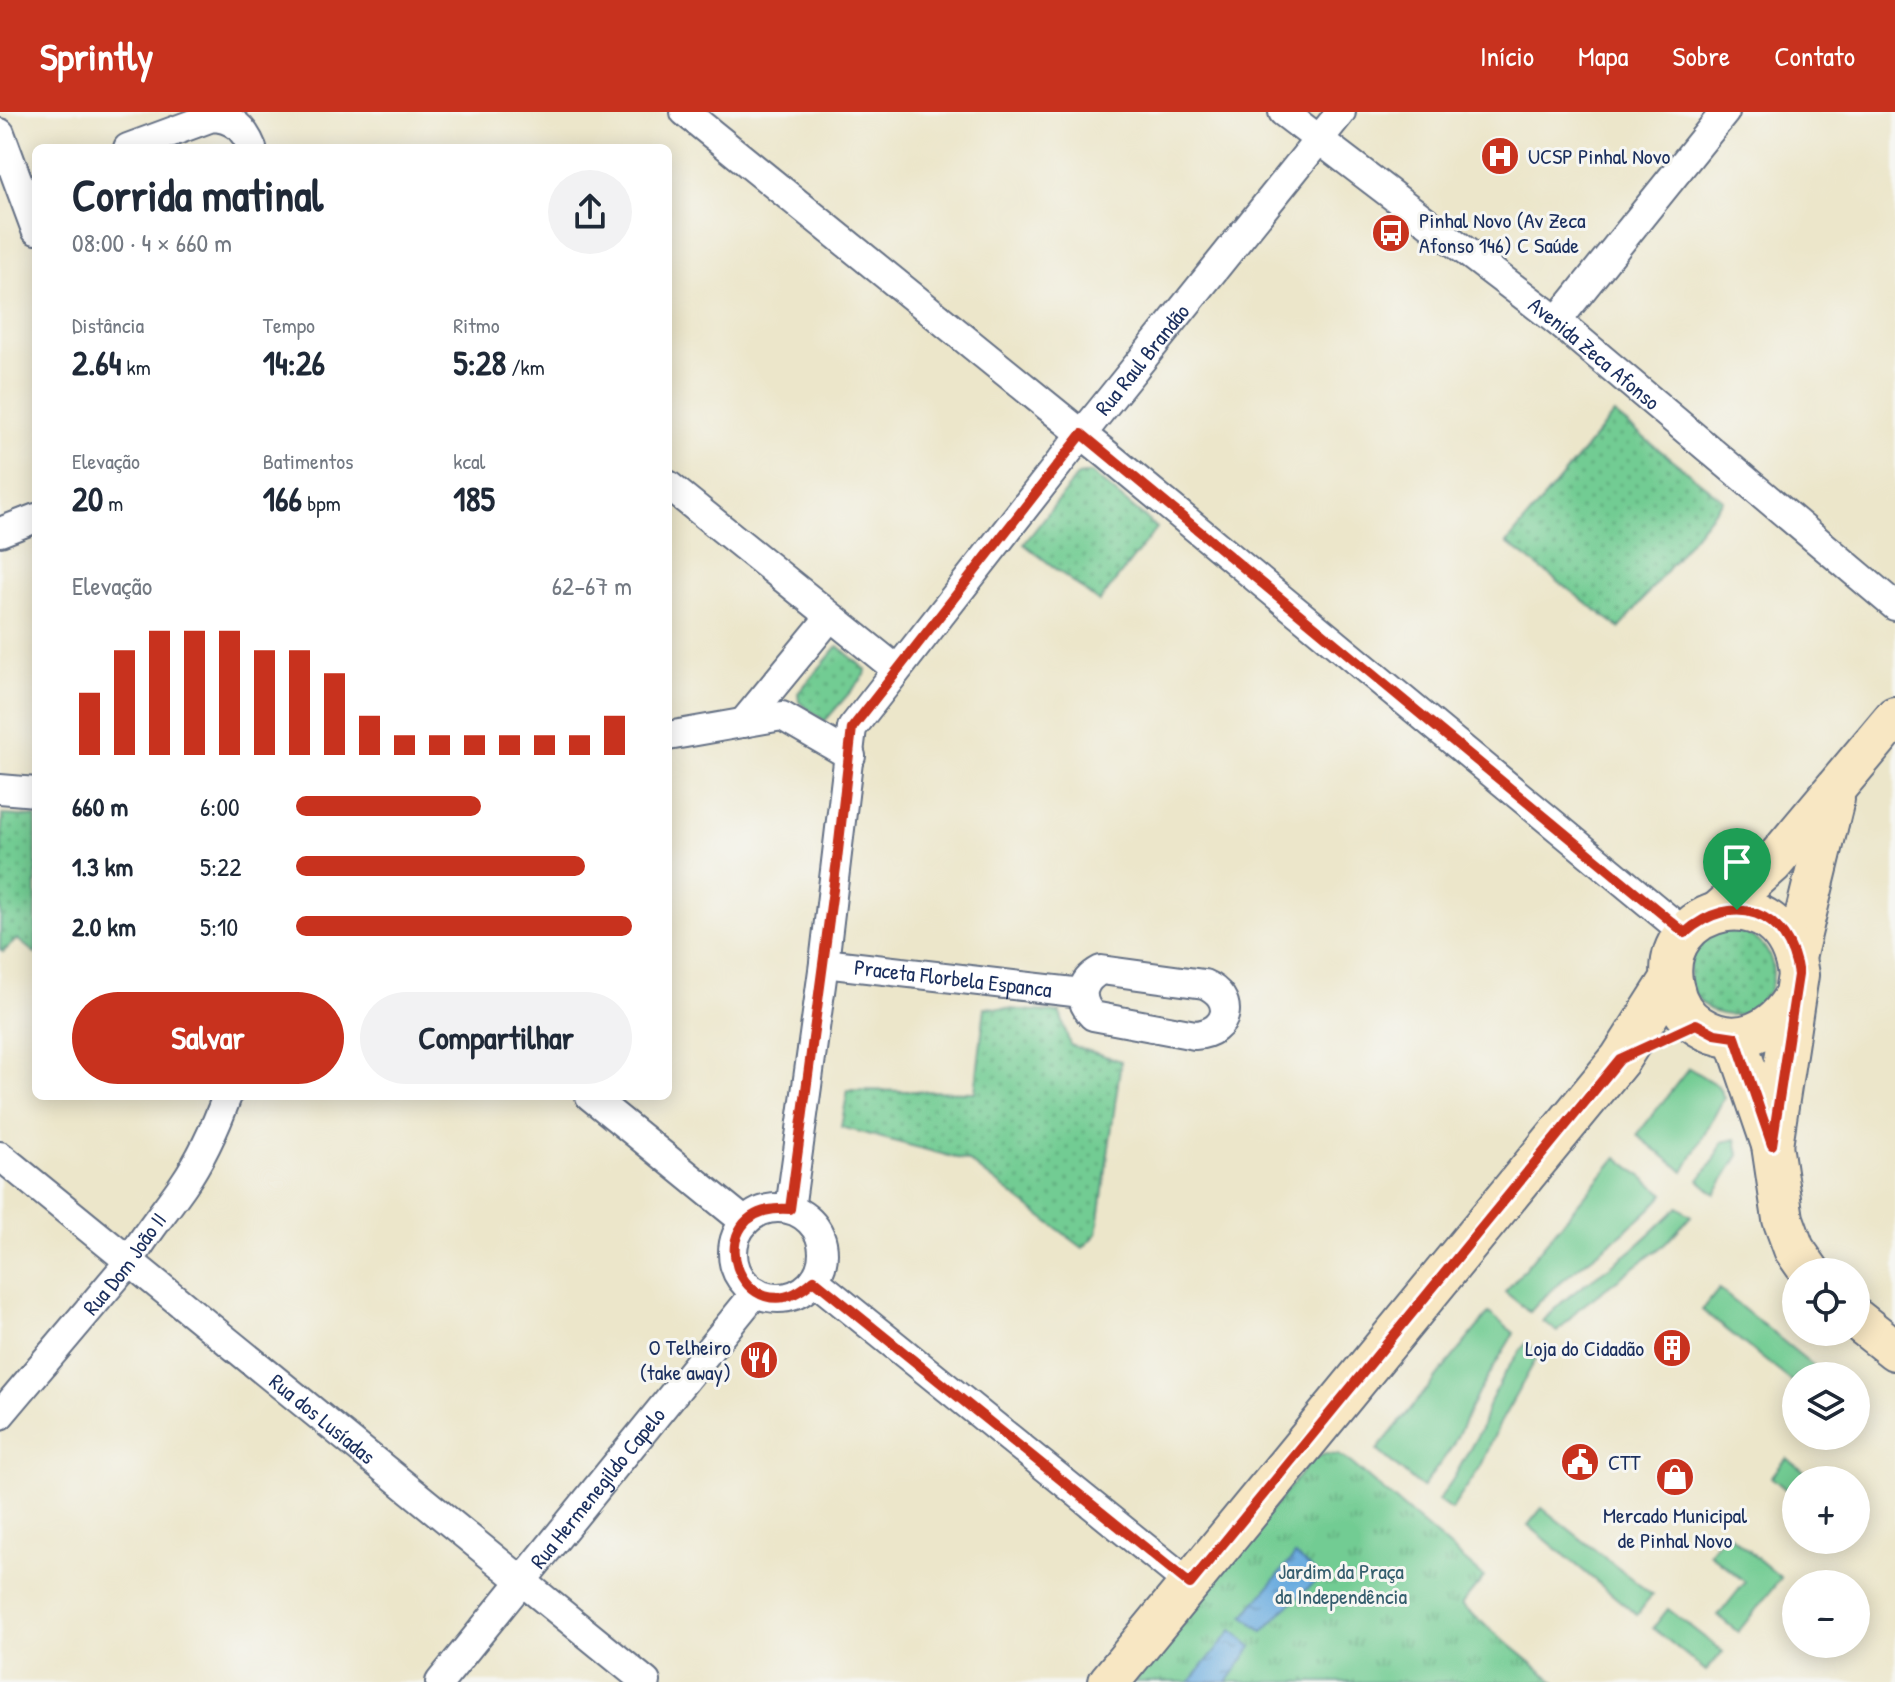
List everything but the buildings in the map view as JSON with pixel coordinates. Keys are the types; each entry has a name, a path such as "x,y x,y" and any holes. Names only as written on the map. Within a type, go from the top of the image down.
{"main road":[{"path":"1795,995 1785,1012 1771,1025 1754,1034 1735,1037 1715,1034 1696,1024 1683,1012 1675,996 1671,979 1676,947 1685,933 1700,920 1718,912 1773,863 1895,717"},
{"path":"1772,1145 1798,975 1796,954 1836,791"},
{"path":"1718,912 1737,910 1756,913 1773,923 1787,937 1796,954"},
{"path":"1109,1682 1620,1059 1671,979"},
{"path":"1620,1059 1696,1024"},
{"path":"1735,1037 1772,1145 1783,1219 1800,1258"},
{"path":"1870,1330 1895,1350"}],"street":[{"path":"685,112 1082,434 1685,933"},
{"name":"Avenida Zeca Afonso","path":"1283,112 1557,321 1895,606"},
{"name":"Rua Raul Brandão","path":"790,1209 851,756 852,728 1082,434 1341,112"},
{"path":"1557,321 1725,112"},
{"path":"139,144 212,117 225,118 237,124 251,144"},
{"path":"0,133 32,220"},
{"path":"672,488 896,669"},
{"path":"0,532 32,520"},
{"path":"743,723 830,617"},
{"path":"672,735 782,716 851,756"},
{"path":"0,789 32,792"},
{"name":"Praceta Florbela Espanca","path":"824,963 1082,993"},
{"name":"Rua Dom João II","path":"0,1415 129,1262 142,1239 184,1183 218,1121 226,1100"},
{"path":"595,1100 745,1222"},
{"name":"Rua dos Lusíadas","path":"0,1156 646,1682"},
{"path":"774,1208 790,1209 814,1225 824,1253 814,1280 802,1291 787,1297 771,1298 756,1292 744,1282 734,1260 736,1236 745,1222 758,1212 774,1208"},
{"path":"814,1280 1190,1584"},
{"name":"Rua Hermenegildo Capelo","path":"440,1682 756,1292"}],"green space":[{"path":"1614,414 1723,500 1620,628 1507,543"},
{"path":"1091,473 1157,528 1099,602 1024,544 1078,475"},
{"path":"838,646 866,670 825,721 799,702 798,693"},
{"path":"2,815 32,817 32,951 17,939 3,952 0,949"},
{"path":"1731,931 1754,938 1766,950 1773,973 1766,996 1754,1008 1731,1015 1708,1008 1696,996 1689,973 1696,950 1708,938"},
{"path":"985,1007 1060,1013 1070,1045 1121,1061 1097,1234 1083,1248 968,1161 841,1127 848,1090 975,1092"},
{"path":"1689,1068 1718,1086 1724,1098 1684,1172 1637,1135"},
{"path":"1736,1139 1739,1155 1715,1194 1699,1180 1715,1159 1722,1142"},
{"path":"1617,1157 1664,1194 1530,1312 1505,1292"},
{"path":"1678,1207 1691,1216 1665,1244 1577,1310 1558,1332 1543,1321 1573,1293 1634,1249"},
{"path":"1719,1289 1782,1340 1782,1346 1789,1346 1809,1362 1782,1362 1782,1374 1702,1310"},
{"path":"1489,1313 1514,1333 1478,1393 1452,1447 1422,1488 1377,1450"},
{"path":"1526,1343 1539,1354 1500,1423 1481,1466 1451,1510 1438,1501 1481,1429 1488,1406 1504,1374"},
{"name":"Jardim da Praça da Independência","path":"1326,1454 1338,1455 1350,1462 1484,1577 1461,1605 1555,1682 1134,1682 1313,1458"},
{"path":"1787,1458 1797,1466 1782,1466 1782,1486 1771,1477"},
{"path":"1542,1508 1652,1595 1637,1615 1528,1525"},
{"path":"1726,1532 1781,1578 1738,1632 1718,1616 1745,1582 1709,1553"},
{"path":"1668,1609 1723,1652 1706,1671 1653,1628"}],"water":[{"path":"1295,1555 1321,1577 1263,1632 1244,1616"},
{"path":"1232,1630 1252,1647 1227,1682 1190,1682"}],"place":[{"name":"UCSP Pinhal Novo","path":"1500,156"},
{"name":"Pinhal Novo (Av Zeca Afonso 146) C Saúde","path":"1391,233"},
{"name":"Loja do Cidadão","path":"1672,1348"},
{"name":"O Telheiro (take away)","path":"759,1360"},
{"name":"CTT","path":"1580,1462"},
{"name":"Mercado Municipal de Pinhal Novo","path":"1675,1477"}],"route":[{"path":"1082,434 1685,933 1700,920 1718,912 1737,910 1756,913 1773,923 1787,937 1796,954 1798,975 1772,1145 1735,1037 1715,1034 1696,1024 1620,1059 1190,1584 814,1280 802,1291 787,1297 771,1298 756,1292 744,1282 736,1268 733,1252 736,1236 745,1222 758,1212 774,1208 790,1209 851,756 852,728 1082,434"}]}
